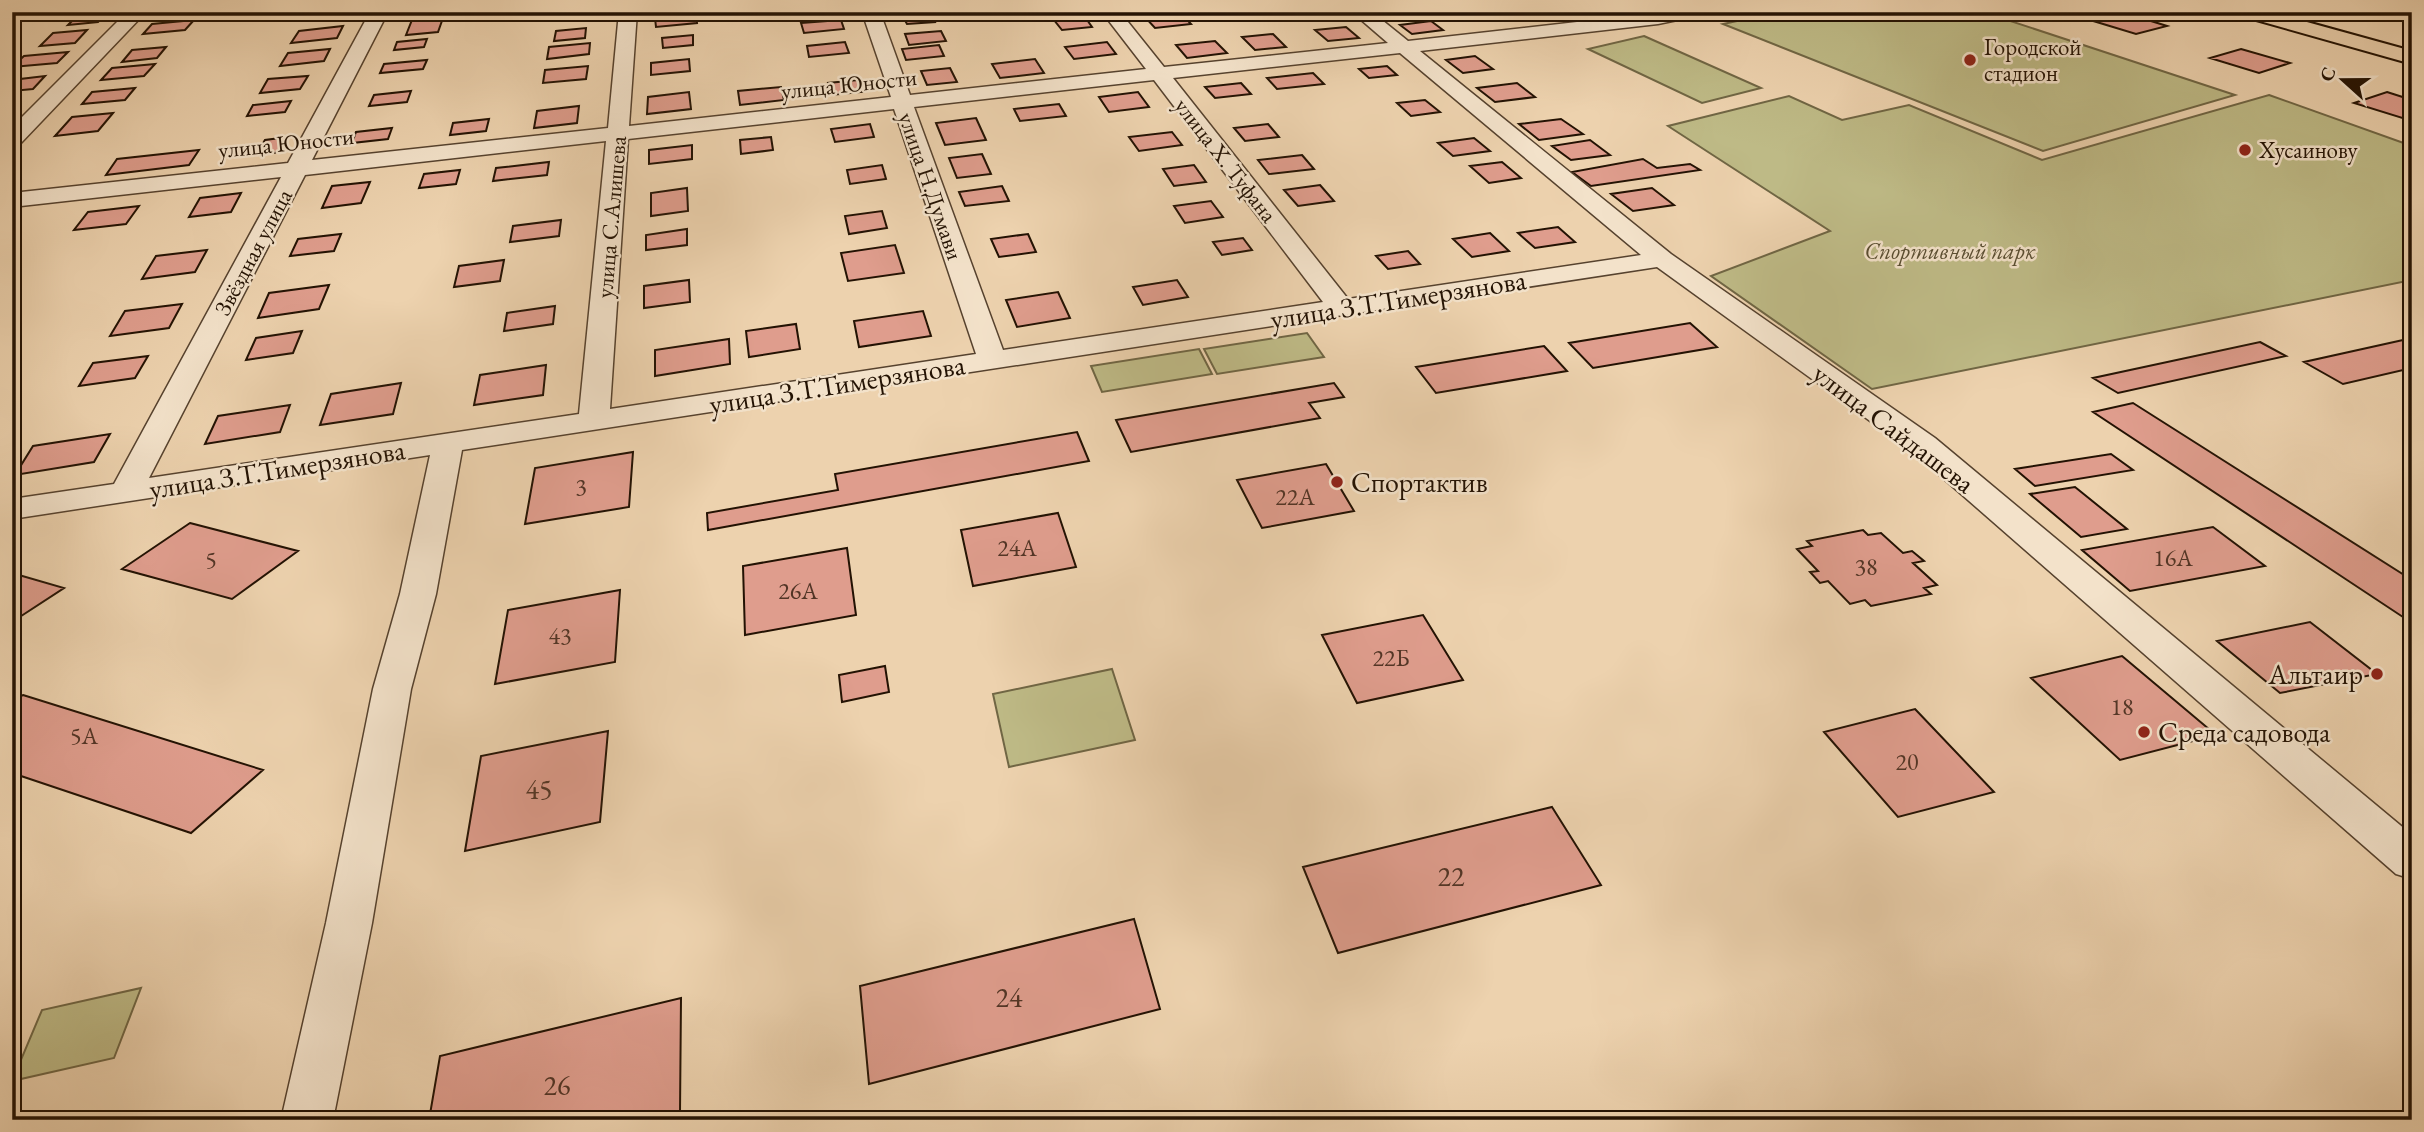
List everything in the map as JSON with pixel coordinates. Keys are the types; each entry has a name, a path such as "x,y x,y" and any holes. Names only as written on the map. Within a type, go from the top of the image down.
{"main road":[{"path":"2249,12 2412,58"}],"street":[{"path":"12,139 137,12"},
{"name":"Звёздная улица","path":"126,492 379,12"},
{"name":"улица С.Алишева","path":"594,421 628,12"},
{"name":"улица Н.Думави","path":"871,12 992,360"},
{"name":"улица Х. Туфана","path":"1111,12 1341,307"},
{"name":"улица Сайдашева","path":"1361,12 1662,259 1924,445 2412,862"},
{"name":"улица Юности","path":"12,200 1405,49 1691,12"},
{"name":"улица З.Т.Тимерзянова","path":"12,509 1662,259"},
{"path":"307,1120 349,923 392,689 418,594 448,443"}],"green space":[{"name":"Городской стадион","path":"1779,12 1983,12 2235,95 2043,151 1723,24"},
{"path":"1644,36 1761,88 1702,103 1588,49"},
{"name":"Спортивный парк","path":"2269,95 2412,146 2412,280 1872,389 1711,276 1830,231 1668,126 1789,96 1842,120 1909,105 2042,160"},
{"path":"1307,333 1324,357 1217,374 1204,349"},
{"path":"1199,349 1212,374 1102,392 1091,366"},
{"path":"1112,669 1135,740 1009,767 993,694"},
{"path":"141,988 114,1058 12,1081 42,1010"}],"building":[{"path":"81,12 108,12 98,22 68,25"},
{"path":"320,12 354,12 352,16 316,19"},
{"path":"811,12 838,12 839,16 813,18"},
{"path":"931,12 935,22 907,24 902,15"},
{"path":"1180,12 1191,24 1155,28 1144,16"},
{"path":"2122,12 2167,26 2136,34 2090,20"},
{"path":"696,14 697,23 656,27 655,18"},
{"path":"1085,17 1092,27 1062,30 1054,20"},
{"path":"443,18 438,32 406,35 412,20"},
{"path":"194,20 185,30 143,34 152,24"},
{"path":"841,20 844,29 804,33 801,23"},
{"path":"1431,21 1443,30 1412,34 1400,25"},
{"path":"343,26 337,38 291,43 299,31"},
{"path":"1346,27 1359,38 1328,41 1315,30"},
{"path":"586,28 585,38 554,41 556,31"},
{"path":"87,30 75,43 40,46 53,33"},
{"path":"941,31 946,41 909,45 905,34"},
{"path":"1273,34 1286,47 1255,50 1242,37"},
{"path":"693,35 693,45 663,48 662,38"},
{"path":"427,39 424,47 394,50 397,42"},
{"path":"1215,41 1227,53 1187,58 1176,45"},
{"path":"845,42 849,53 809,57 807,46"},
{"path":"1107,42 1116,54 1074,59 1065,47"},
{"path":"590,43 589,54 547,59 549,47"},
{"path":"939,45 944,56 906,60 902,49"},
{"path":"166,47 157,58 122,62 132,50"},
{"path":"330,49 324,61 280,66 288,53"},
{"path":"2241,49 2290,63 2259,73 2210,58"},
{"path":"68,52 57,63 12,67 24,56"},
{"path":"1475,56 1493,69 1463,73 1446,60"},
{"path":"689,59 690,71 651,75 651,63"},
{"path":"1035,59 1044,73 1000,78 992,64"},
{"path":"427,60 423,69 380,73 384,64"},
{"path":"155,64 144,76 101,80 112,68"},
{"path":"588,66 586,79 543,83 545,70"},
{"path":"1387,66 1397,75 1369,78 1359,69"},
{"path":"950,68 957,82 927,85 921,71"},
{"path":"1313,73 1324,84 1277,89 1267,78"},
{"path":"45,76 33,89 12,91 12,80"},
{"path":"308,76 300,89 260,93 268,79"},
{"path":"858,80 862,92 831,95 828,83"},
{"path":"1241,83 1251,94 1215,98 1205,87"},
{"path":"1517,83 1535,97 1495,102 1477,88"},
{"path":"781,87 784,100 740,105 738,91"},
{"path":"135,88 125,100 82,104 92,92"},
{"path":"411,91 407,102 369,106 374,95"},
{"path":"689,92 691,109 647,114 648,97"},
{"path":"1138,92 1149,107 1109,112 1099,97"},
{"path":"2387,92 2412,100 2412,121 2354,103"},
{"path":"1425,100 1440,112 1411,116 1397,103"},
{"path":"291,101 285,112 247,116 253,105"},
{"path":"1059,104 1066,116 1020,121 1014,109"},
{"path":"579,106 577,123 534,128 537,111"},
{"path":"113,113 98,131 55,136 72,117"},
{"path":"976,118 986,140 945,145 936,123"},
{"path":"489,119 486,131 450,135 453,123"},
{"path":"1561,119 1583,134 1539,140 1519,124"},
{"path":"870,124 874,137 835,142 831,129"},
{"path":"1268,124 1279,137 1245,141 1234,128"},
{"path":"392,128 388,139 352,143 356,132"},
{"path":"1172,132 1182,145 1139,151 1129,137"},
{"path":"288,137 280,152 256,155 265,140"},
{"path":"771,137 773,150 741,154 740,140"},
{"path":"1474,138 1490,151 1453,156 1438,143"},
{"path":"1590,140 1610,155 1571,160 1552,146"},
{"path":"692,145 692,159 649,164 649,150"},
{"path":"199,150 189,165 106,175 117,159"},
{"path":"982,154 991,174 957,178 949,158"},
{"path":"1302,155 1314,169 1269,174 1258,160"},
{"path":"1643,159 1657,168 1690,164 1700,170 1591,186 1572,172"},
{"path":"549,162 547,175 493,181 496,168"},
{"path":"1502,162 1521,178 1489,183 1470,166"},
{"path":"882,165 886,179 850,184 847,170"},
{"path":"1194,165 1206,182 1174,186 1163,169"},
{"path":"460,170 456,184 419,188 424,174"},
{"path":"370,182 361,203 322,208 332,186"},
{"path":"1320,185 1334,201 1298,206 1284,190"},
{"path":"1002,186 1009,201 965,206 959,192"},
{"path":"687,188 688,211 651,216 651,193"},
{"path":"1652,188 1674,205 1633,211 1611,194"},
{"path":"241,193 231,212 189,217 200,198"},
{"path":"1211,201 1223,217 1185,223 1174,206"},
{"path":"139,206 126,224 74,230 88,212"},
{"path":"882,211 887,228 849,234 845,216"},
{"path":"561,220 559,236 510,242 513,226"},
{"path":"1558,227 1575,242 1535,248 1518,233"},
{"path":"687,229 687,245 646,250 646,235"},
{"path":"1490,233 1509,251 1472,257 1453,239"},
{"path":"341,234 334,251 290,256 298,239"},
{"path":"1028,234 1036,252 999,257 991,239"},
{"path":"1243,238 1252,250 1222,255 1213,242"},
{"path":"895,245 904,273 848,281 841,253"},
{"path":"207,250 195,272 142,279 156,256"},
{"path":"1408,251 1420,264 1388,269 1376,256"},
{"path":"504,260 500,281 454,287 459,266"},
{"path":"689,280 690,302 644,308 644,286"},
{"path":"1177,280 1188,297 1143,305 1133,287"},
{"path":"329,285 319,309 258,318 269,293"},
{"path":"1058,292 1070,318 1017,327 1006,300"},
{"path":"182,304 169,328 110,336 125,311"},
{"path":"555,306 553,324 504,331 507,313"},
{"path":"923,311 931,336 859,347 854,321"},
{"path":"1690,323 1717,347 1593,368 1569,343"},
{"path":"796,324 800,349 749,357 746,331"},
{"path":"302,331 293,353 246,360 256,338"},
{"path":"2412,338 2412,368 2343,384 2304,362"},
{"path":"729,339 730,364 655,376 655,350"},
{"path":"2260,342 2286,356 2118,393 2093,378"},
{"path":"1544,346 1567,371 1436,393 1416,367"},
{"path":"148,356 135,378 79,386 93,363"},
{"path":"546,365 543,395 474,405 480,375"},
{"path":"401,383 393,414 320,425 331,394"},
{"path":"1334,383 1344,397 1309,403 1320,418 1131,452 1116,420"},
{"path":"2133,403 2412,580 2412,623 2093,412"},
{"path":"290,405 280,432 205,444 218,416"},
{"path":"1077,432 1089,461 708,530 707,513 838,490 835,474"},
{"path":"110,434 94,462 15,475 33,446"},
{"path":"633,452 629,507 525,524 535,468"},
{"path":"2111,454 2133,470 2035,486 2015,469"},
{"path":"1326,464 1354,511 1262,528 1237,480"},
{"path":"2075,487 2127,529 2081,537 2030,494"},
{"path":"1058,513 1076,567 973,586 961,530"},
{"path":"190,523 298,551 232,599 122,569"},
{"path":"2213,527 2265,566 2130,591 2082,550"},
{"path":"1863,530 1868,535 1881,533 1903,553 1912,551 1924,561 1913,563 1937,585 1924,588 1931,594 1871,606 1865,600 1850,604 1828,581 1820,583 1810,572 1818,571 1797,549 1812,546 1807,541"},
{"path":"847,548 856,615 745,635 743,566"},
{"path":"12,573 64,588 12,622"},
{"path":"620,590 615,662 495,684 508,610"},
{"path":"1423,615 1463,680 1357,703 1322,635"},
{"path":"2310,622 2377,674 2280,693 2217,641"},
{"path":"2122,656 2216,735 2120,760 2031,678"},
{"path":"885,666 889,692 842,702 839,675"},
{"path":"23,695 263,770 191,833 12,773 12,702"},
{"path":"1915,709 1994,792 1898,817 1824,732"},
{"path":"608,731 600,822 465,851 481,756"},
{"path":"1552,807 1601,885 1338,953 1303,867"},
{"path":"1134,919 1160,1009 869,1084 860,986"},
{"path":"681,998 680,1113 655,1120 429,1120 440,1056"}],"place":[{"name":"Городской стадион","path":"1970,60"},
{"name":"Хусаинову","path":"2245,150"},
{"name":"Спортактив","path":"1337,482"},
{"name":"Альтаир","path":"2377,674"},
{"name":"Среда садовода","path":"2144,732"}]}
